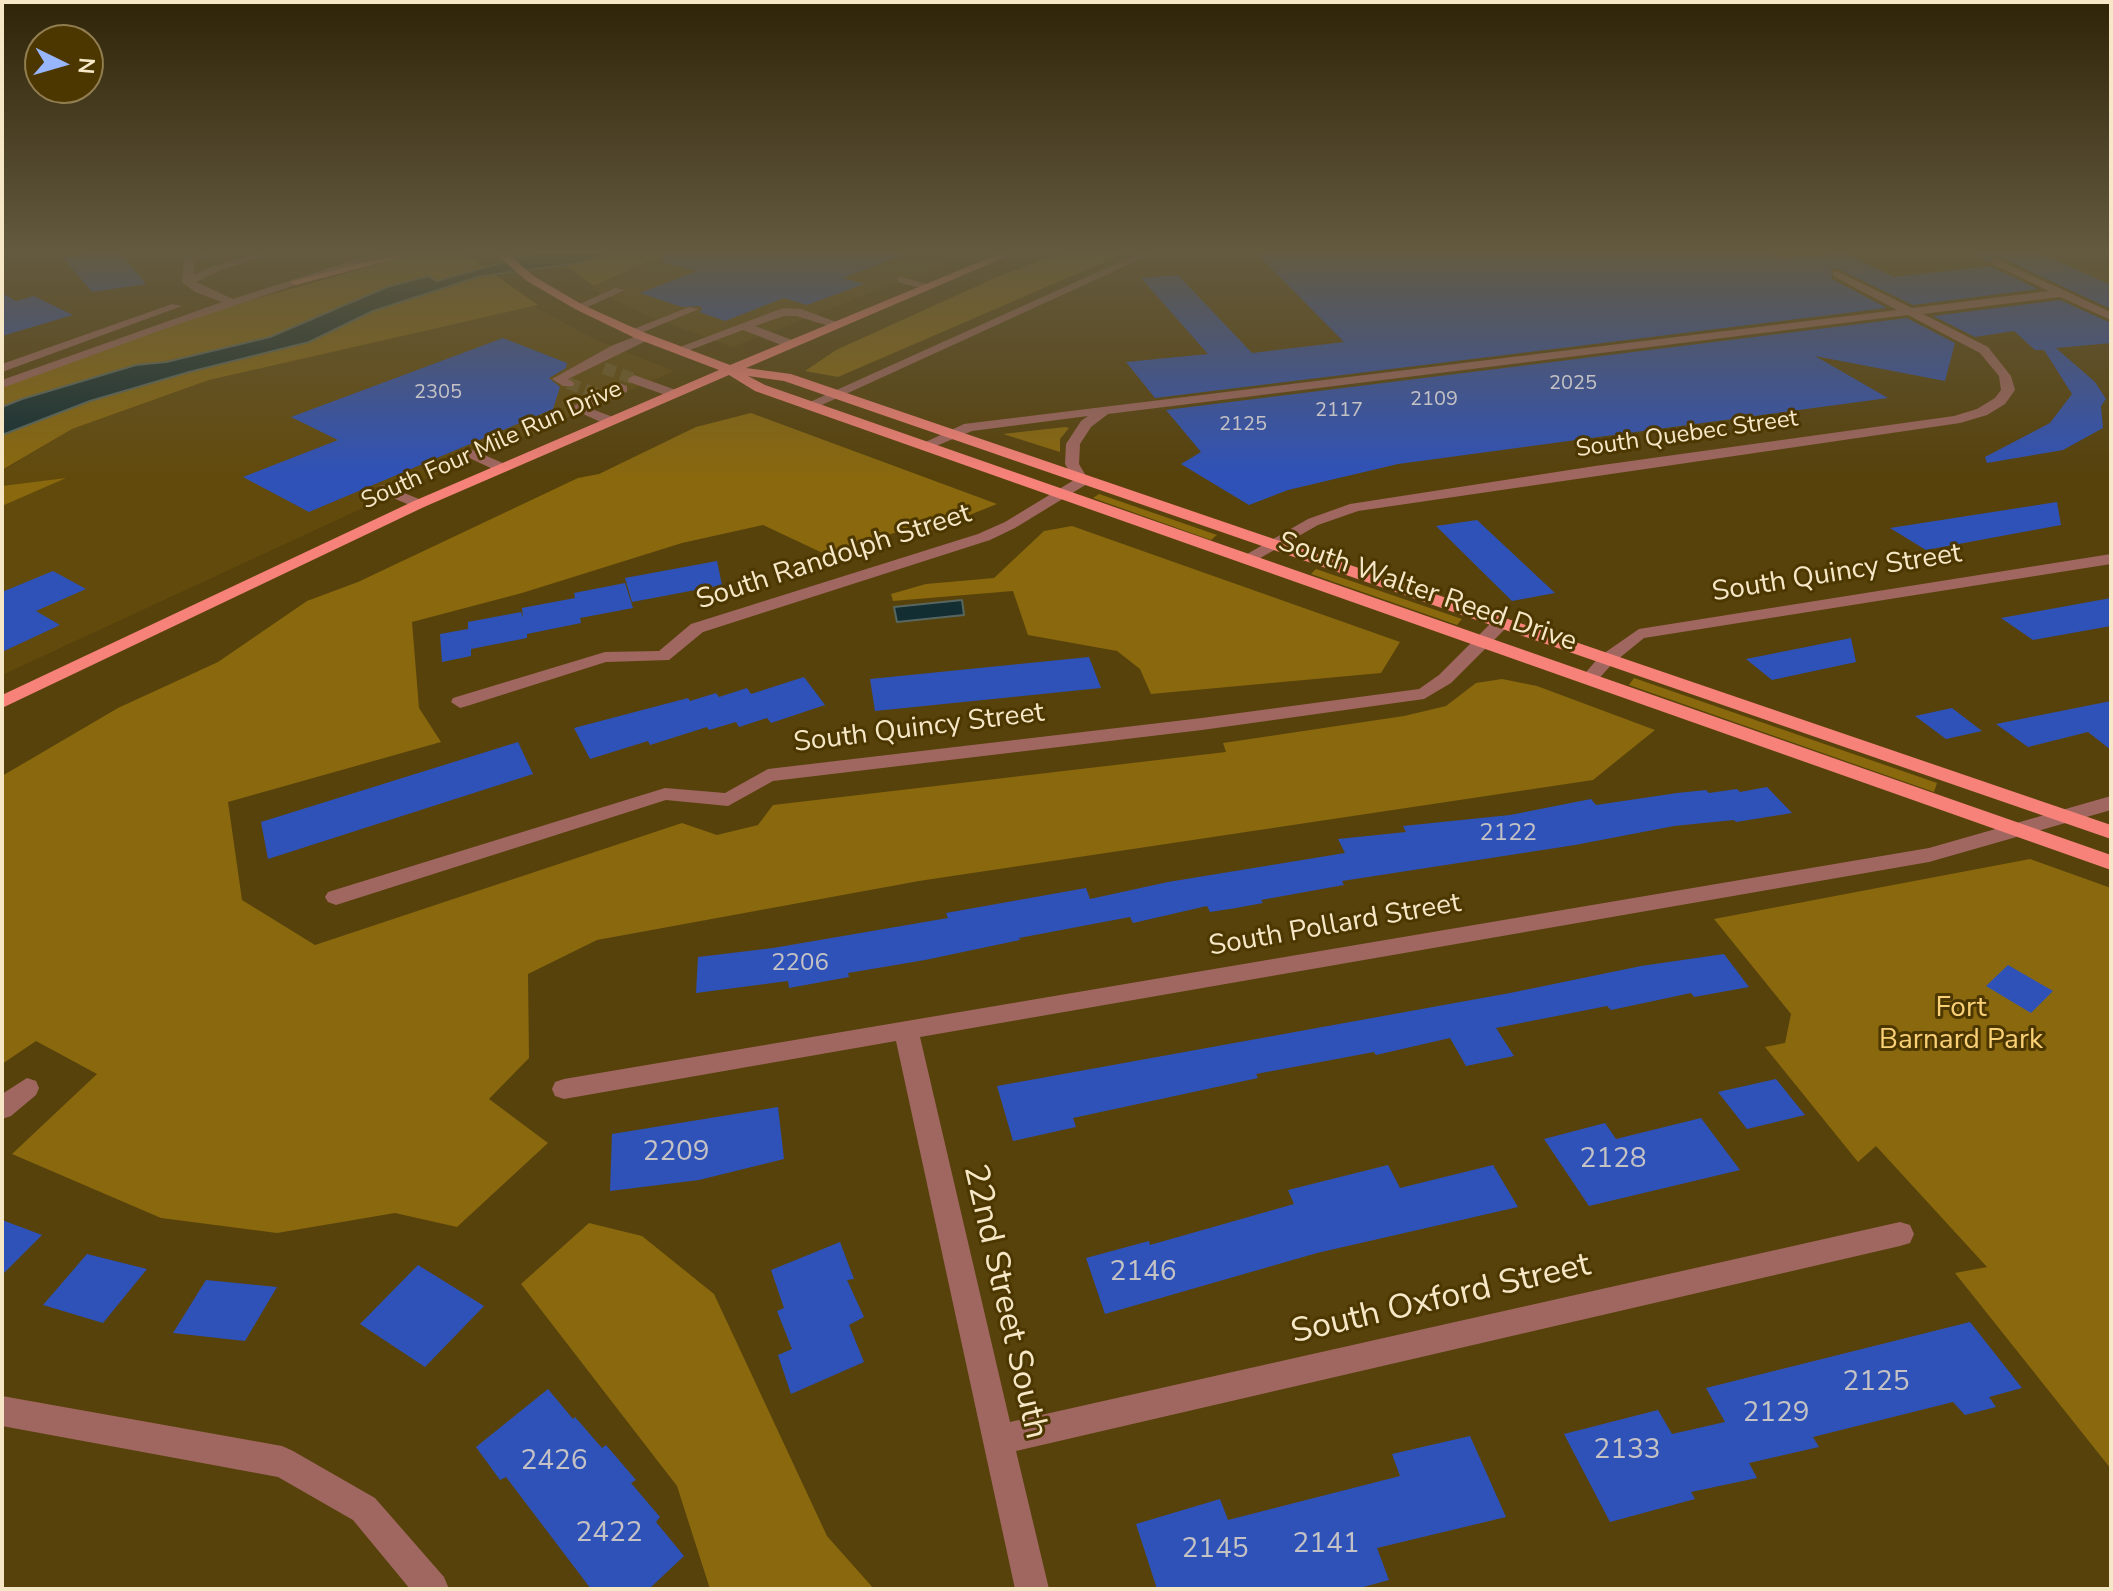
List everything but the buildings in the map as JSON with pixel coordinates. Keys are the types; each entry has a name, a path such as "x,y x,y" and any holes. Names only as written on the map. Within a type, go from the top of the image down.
{"main road":[{"name":"South Walter Reed Drive","path":"622,327 728,369 760,388 808,406 2111,863"},
{"name":"South Four Mile Run Drive","path":"2,702 500,467 828,327"},
{"name":"South Walter Reed Drive","path":"728,369 786,377 834,393 1082,481 2111,832"}],"street":[{"path":"2,368 117,327"},
{"path":"2,384 161,327"},
{"path":"571,376 654,327"},
{"path":"678,350 744,327"},
{"path":"746,327 788,343"},
{"path":"808,406 982,327"},
{"path":"924,446 969,427 1783,327"},
{"name":"South Quebec Street","path":"1248,560 1313,522 1355,507 1610,467 1955,420 1982,412 2000,401 2008,390 2005,376 1990,356 1941,327"},
{"path":"587,369 604,368"},
{"path":"608,420 577,408 637,380 671,393"},
{"path":"1082,481 1072,464 1073,444 1086,424 1105,411"},
{"path":"468,452 500,467"},
{"name":"South Randolph Street","path":"460,702 605,657 663,656 697,628 984,537 1010,525 1082,481"},
{"path":"384,489 419,504"},
{"name":"South Quincy Street","path":"1589,679 1606,660 1639,634 2111,559"},
{"name":"South Quincy Street","path":"336,897 665,794 728,800 768,775 1202,724 1424,694 1445,679 1501,623"},
{"name":"South Pollard Street","path":"564,1089 1929,855 2111,803"},
{"name":"22nd Street South","path":"906,1030 1032,1589"},
{"path":"2,1109 27,1088"},
{"name":"South Oxford Street","path":"998,1440 1900,1234"},
{"path":"2,1411 282,1462 364,1509 432,1589"}],"shaded area":[{"path":"432,327 572,327 674,371 419,482 2,675 2,506 62,479 2,486 2,471 72,429 209,380"},
{"path":"679,327 783,327 733,347"}],"green space":[{"path":"164,327 440,327 209,380 72,429 2,470 2,387"},
{"path":"886,327 953,327 838,377 805,371 836,350"},
{"path":"751,413 997,504 922,534 894,533 827,555 763,525 682,543 522,593 412,622 419,708 441,742 228,802 242,900 315,945 682,823 717,835 758,825 773,805 1226,752 1223,743 1404,716 1446,706 1476,683 1502,679 1537,686 1655,730 1593,780 919,881 597,940 528,974 529,1058 489,1099 548,1143 457,1227 395,1213 277,1233 161,1218 12,1154 97,1074 36,1041 2,1064 2,776 118,708 218,662 307,601 358,582 578,478 599,474 696,427"},
{"path":"1069,428 1060,439 1060,452 1003,434"},
{"path":"66,478 2,506 2,486"},
{"path":"1099,494 1217,535 1211,540 1093,498"},
{"path":"1072,526 1400,642 1381,673 1151,694 1140,669 1117,651 1028,635 1013,591 893,601 891,594 926,584 994,578 1044,531"},
{"path":"1316,569 1462,619 1457,625 1311,574"},
{"path":"1634,678 1937,783 1934,792 1629,685"},
{"name":"Fort Barnard Park","path":"2030,859 2111,888 2111,1469 1955,1273 1987,1267 1876,1146 1858,1162 1765,1047 1785,1043 1791,1014 1714,919"},
{"path":"589,1223 642,1236 714,1294 827,1536 874,1589 710,1589 677,1486 521,1284"}],"water":[{"path":"293,327 339,327 309,342 90,401 2,435 2,407 22,399 136,365 166,362 270,337"},
{"path":"962,600 964,615 897,622 894,607"}],"tunnel":[{"path":"604,368 634,379"},
{"path":"568,383 597,394"}]}
